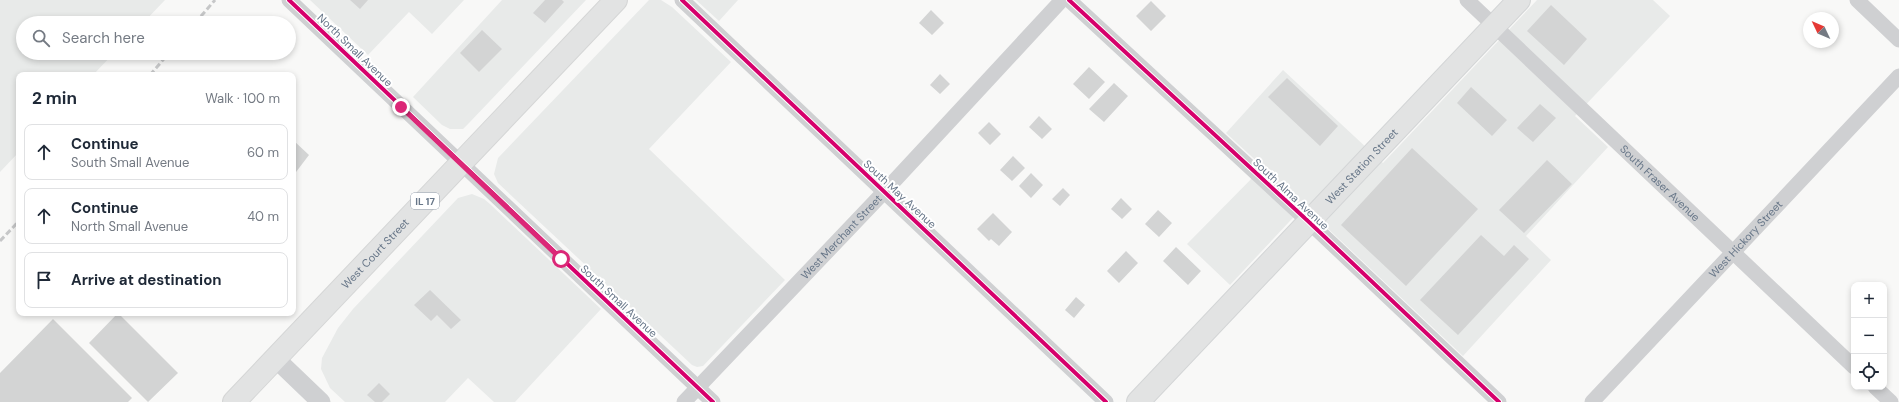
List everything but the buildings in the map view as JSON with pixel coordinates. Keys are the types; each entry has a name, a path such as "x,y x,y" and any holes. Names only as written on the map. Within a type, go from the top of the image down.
{"main road":[{"name":"West Court Street","path":"234,402 616,0"},
{"name":"West Station Street","path":"1138,402 1519,0"}],"street":[{"name":"North Small Avenue","path":"289,0 460,164"},
{"name":"South May Avenue","path":"682,0 1106,402"},
{"name":"West Merchant Street","path":"684,402 884,192 1062,0"},
{"name":"South Alma Avenue","path":"1068,0 1309,222 1499,402"},
{"name":"South Fraser Avenue","path":"1467,0 1851,364"},
{"path":"1857,0 1899,40"},
{"name":"West Hickory Street","path":"1592,402 1899,76"},
{"name":"South Small Avenue","path":"460,164 713,402"},
{"path":"275,358 321,402"},
{"path":"1879,390 1891,402"}],"shaded area":[{"path":"0,0 165,0 150,16 16,16 16,60 107,60 96,72 16,72 16,155 0,172"},
{"path":"310,0 464,0 432,34 409,12 368,55"},
{"path":"502,0 586,0 463,129 450,129 442,125 413,97"},
{"path":"649,0 661,0 672,7 731,62 649,149 785,280 703,366 697,367 692,365 498,183 494,174 498,158"},
{"path":"696,0 738,0 719,21"},
{"path":"1537,0 1653,0 1670,16 1575,116 1608,147 1526,236 1551,260 1463,356 1304,206 1230,285 1187,244 1263,167 1226,133 1283,70 1383,163"},
{"path":"472,194 484,199 490,204 601,309 515,402 494,402 468,378 445,402 345,402 330,388 321,369 322,358 338,328 353,309 458,198"}],"railway":[{"path":"201,16 215,0"},
{"path":"153,72 163,60"},
{"path":"0,241 16,224"}],"cycle path":[{"path":"289,0 713,402"},
{"path":"682,0 1106,402"},
{"path":"1069,0 1309,222 1499,402"}],"route":[{"path":"401,107 561,259"}]}
